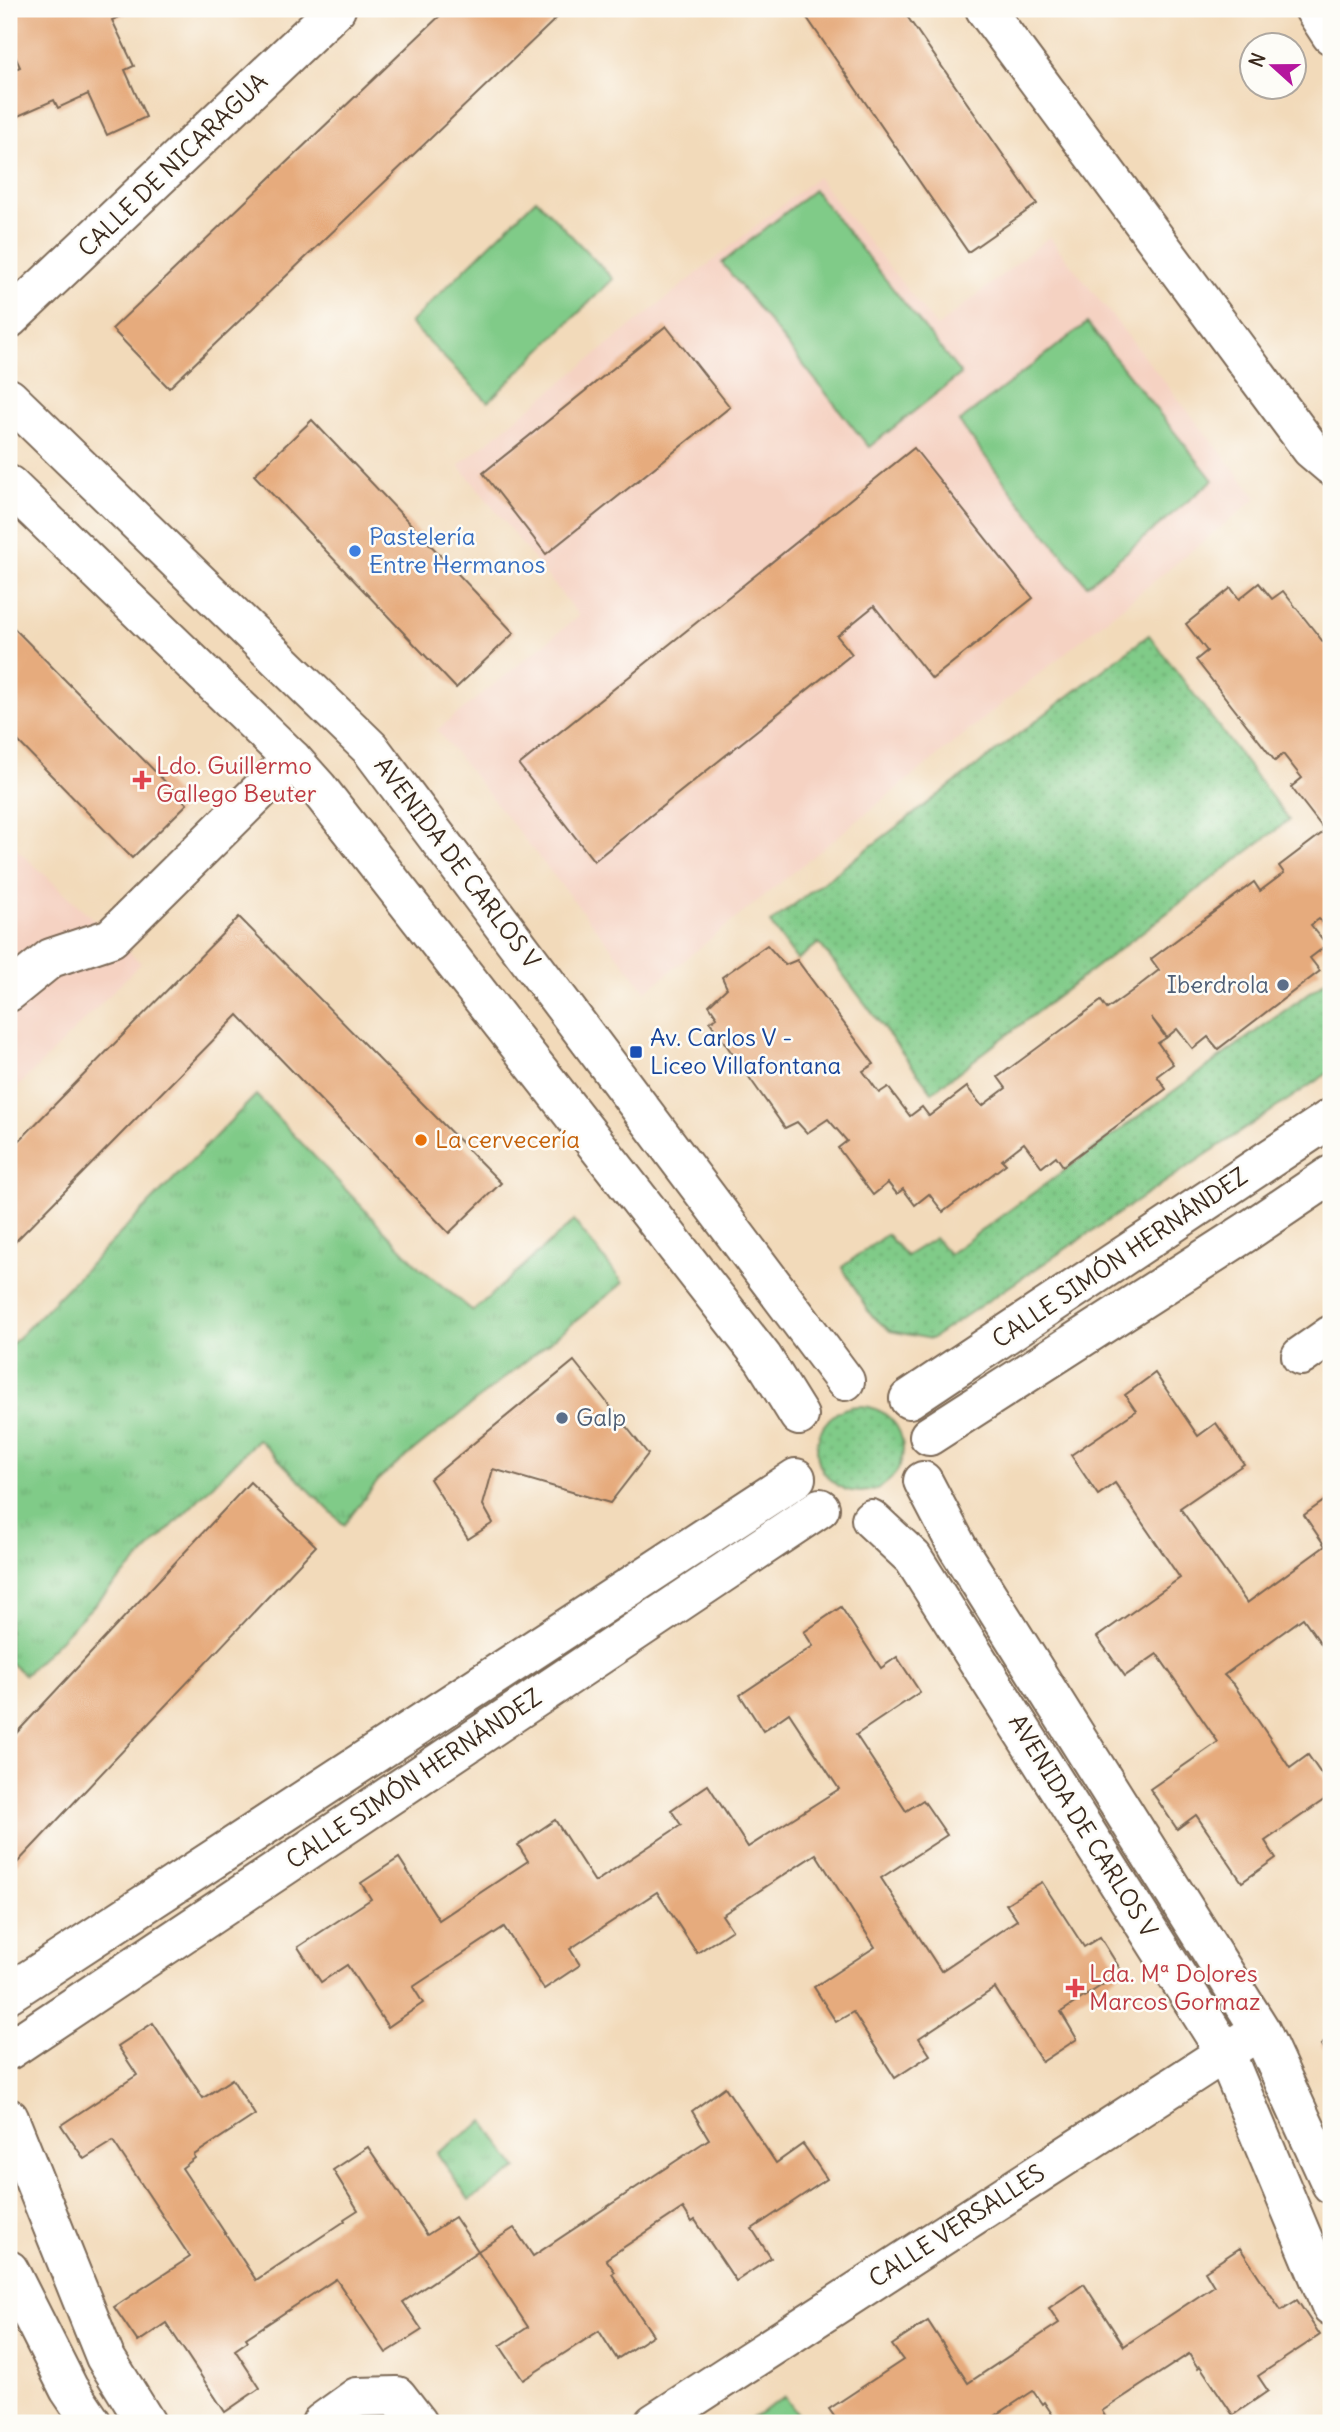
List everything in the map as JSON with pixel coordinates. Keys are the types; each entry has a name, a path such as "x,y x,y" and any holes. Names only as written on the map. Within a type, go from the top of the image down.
{"street":[{"name":"CALLE DE NICARAGUA","path":"9,319 336,9"},
{"path":"985,9 1311,449 1331,466"},
{"path":"1314,9 1331,35"},
{"name":"AVENIDA DE CARLOS V","path":"9,398 370,748 845,1381"},
{"path":"9,485 292,759 326,799 763,1358 799,1416"},
{"path":"9,992 51,958 111,938 292,759"},
{"name":"CALLE SIMÓN HERNÁNDEZ","path":"909,1399 1331,1118"},
{"name":"CALLE SIMÓN HERNÁNDEZ","path":"929,1436 1331,1175"},
{"path":"868,1380 890,1386 909,1399 922,1416 929,1436 930,1459 923,1481 914,1495 888,1515 872,1519 845,1518 820,1508 806,1494 796,1478 791,1457 791,1436 799,1416 818,1393 845,1381 868,1380"},
{"name":"CALLE SIMÓN HERNÁNDEZ","path":"9,1993 796,1478"},
{"name":"AVENIDA DE CARLOS V","path":"923,1481 953,1540 1261,2031 1331,2184"},
{"name":"CALLE SIMÓN HERNÁNDEZ","path":"9,2050 820,1508"},
{"name":"AVENIDA DE CARLOS V","path":"872,1519 913,1558 1225,2052 1331,2306"},
{"name":"CALLE VERSALLES","path":"654,2423 1261,2031"},
{"path":"9,2118 105,2357 146,2423"},
{"path":"9,2270 69,2389 92,2423"},
{"path":"321,2423 357,2397 397,2396 418,2423"}],"shaded area":[{"path":"817,177 937,327 1049,237 1257,498 646,991 437,730 579,616 459,465"},
{"path":"9,842 141,963 9,1096"}],"green space":[{"path":"814,190 961,374 869,447 722,263"},
{"path":"536,199 613,279 488,402 410,323"},
{"path":"1087,323 1213,480 1087,585 959,422"},
{"path":"1149,635 1289,820 932,1092 819,943 797,960 770,923"},
{"path":"1331,977 1331,1071 931,1339 890,1331 870,1314 842,1267 887,1234 906,1256 935,1238 949,1254"},
{"path":"256,1095 419,1267 473,1311 574,1221 623,1283 381,1477 344,1525 258,1439 25,1675 9,1662 9,1347"},
{"path":"860,1406 884,1413 896,1425 903,1449 896,1473 884,1485 860,1492 836,1485 824,1473 817,1449 824,1425 836,1413"},
{"path":"484,2121 517,2169 469,2200 437,2153"},
{"path":"785,2397 804,2423 745,2423"}],"building":[{"path":"9,9 136,9 112,20 134,66 125,70 146,117 107,135 88,94 58,108 54,100 9,120 9,72 20,67 9,43 9,36 14,33 9,20"},
{"path":"447,9 566,9 169,388 112,329"},
{"path":"801,9 902,9 1037,204 968,252"},
{"path":"666,326 730,407 546,554 483,473"},
{"path":"312,420 514,633 456,688 254,475"},
{"path":"914,448 1033,598 932,679 874,606 837,636 852,654 594,861 519,765"},
{"path":"1259,583 1272,599 1283,591 1331,652 1331,917 1323,923 1319,919 1311,925 1327,945 1310,958 1320,971 1218,1049 1208,1037 1193,1049 1177,1029 1167,1037 1151,1017 1166,1038 1158,1043 1173,1064 1157,1076 1166,1089 1063,1166 1056,1156 1042,1167 1024,1143 1002,1160 1006,1164 943,1212 929,1194 915,1205 903,1189 897,1194 888,1183 873,1195 838,1148 847,1141 828,1119 807,1133 797,1122 785,1128 710,1022 717,1017 709,1005 727,988 722,977 767,945 785,965 797,960 874,1064 863,1071 879,1093 888,1087 910,1116 922,1107 929,1116 967,1087 982,1106 1006,1088 998,1077 1101,1001 1107,1009 1132,991 1159,970 1151,959 1254,882 1260,891 1284,873 1279,866 1325,831 1291,787 1302,778 1283,754 1275,761 1196,660 1207,651 1186,624 1231,588 1239,599"},
{"path":"9,623 187,804 132,858 9,732"},
{"path":"239,917 501,1183 449,1233 238,1015 9,1248 9,1151"},
{"name":"Galp","path":"574,1361 648,1454 610,1503 493,1469 483,1505 493,1523 468,1539 430,1479"},
{"path":"1155,1373 1198,1436 1216,1423 1244,1464 1180,1508 1247,1603 1325,1546 1304,1515 1331,1496 1331,1658 1303,1618 1224,1675 1234,1685 1290,1768 1308,1755 1331,1788 1331,1795 1265,1841 1276,1858 1242,1882 1196,1815 1177,1829 1150,1789 1218,1742 1157,1654 1125,1676 1097,1637 1180,1578 1115,1483 1098,1495 1071,1455 1136,1411 1125,1395"},
{"path":"250,1482 316,1546 16,1864 9,1857 9,1741"},
{"path":"841,1607 881,1668 897,1657 920,1692 856,1735 906,1811 923,1800 947,1835 881,1878 941,1971 1017,1920 1006,1904 1042,1882 1084,1947 1100,1937 1122,1972 1061,2012 1077,2039 1042,2062 995,1988 919,2038 930,2055 895,2078 853,2012 836,2022 814,1987 875,1947 816,1854 722,1915 732,1930 697,1953 657,1892 570,1949 580,1965 544,1989 504,1927 413,1987 423,2003 388,2027 347,1965 321,1982 298,1947 371,1899 361,1883 399,1858 439,1920 528,1861 518,1845 555,1820 595,1882 681,1825 671,1810 708,1785 748,1847 839,1789 789,1713 763,1731 740,1695 813,1646 804,1632"},
{"path":"153,2023 203,2098 232,2079 255,2115 194,2155 195,2158 182,2168 256,2280 358,2210 333,2170 368,2147 427,2235 455,2217 478,2251 403,2302 422,2330 386,2353 336,2279 246,2338 248,2341 235,2350 260,2388 225,2412 166,2323 138,2342 114,2307 190,2257 113,2141 84,2159 61,2125 137,2075 118,2046"},
{"path":"1331,2037 1331,2060 1321,2045"},
{"path":"725,2087 776,2163 803,2144 827,2179 752,2229 771,2258 736,2281 695,2220 692,2222 683,2208 606,2259 615,2272 612,2274 653,2335 617,2359 599,2331 523,2380 500,2346 528,2327 478,2251 514,2228 533,2256 709,2139 692,2111"},
{"path":"1240,2248 1281,2310 1297,2300 1320,2335 1258,2376 1268,2391 1233,2415 1189,2354 1102,2411 1109,2423 1058,2423 1033,2391 984,2423 839,2423 829,2409 903,2360 892,2345 928,2321 968,2383 1059,2323 1049,2308 1084,2284 1124,2346 1214,2286 1205,2271"}],"place":[{"name":"Pastelería Entre Hermanos","path":"355,551"},
{"name":"Ldo. Guillermo Gallego Beuter","path":"142,780"},
{"name":"Iberdrola","path":"1283,985"},
{"name":"Av. Carlos V - Liceo Villafontana","path":"636,1052"},
{"name":"La cervecería","path":"421,1140"},
{"name":"Galp","path":"562,1418"},
{"name":"Lda. Mª Dolores Marcos Gormaz","path":"1075,1988"}]}
